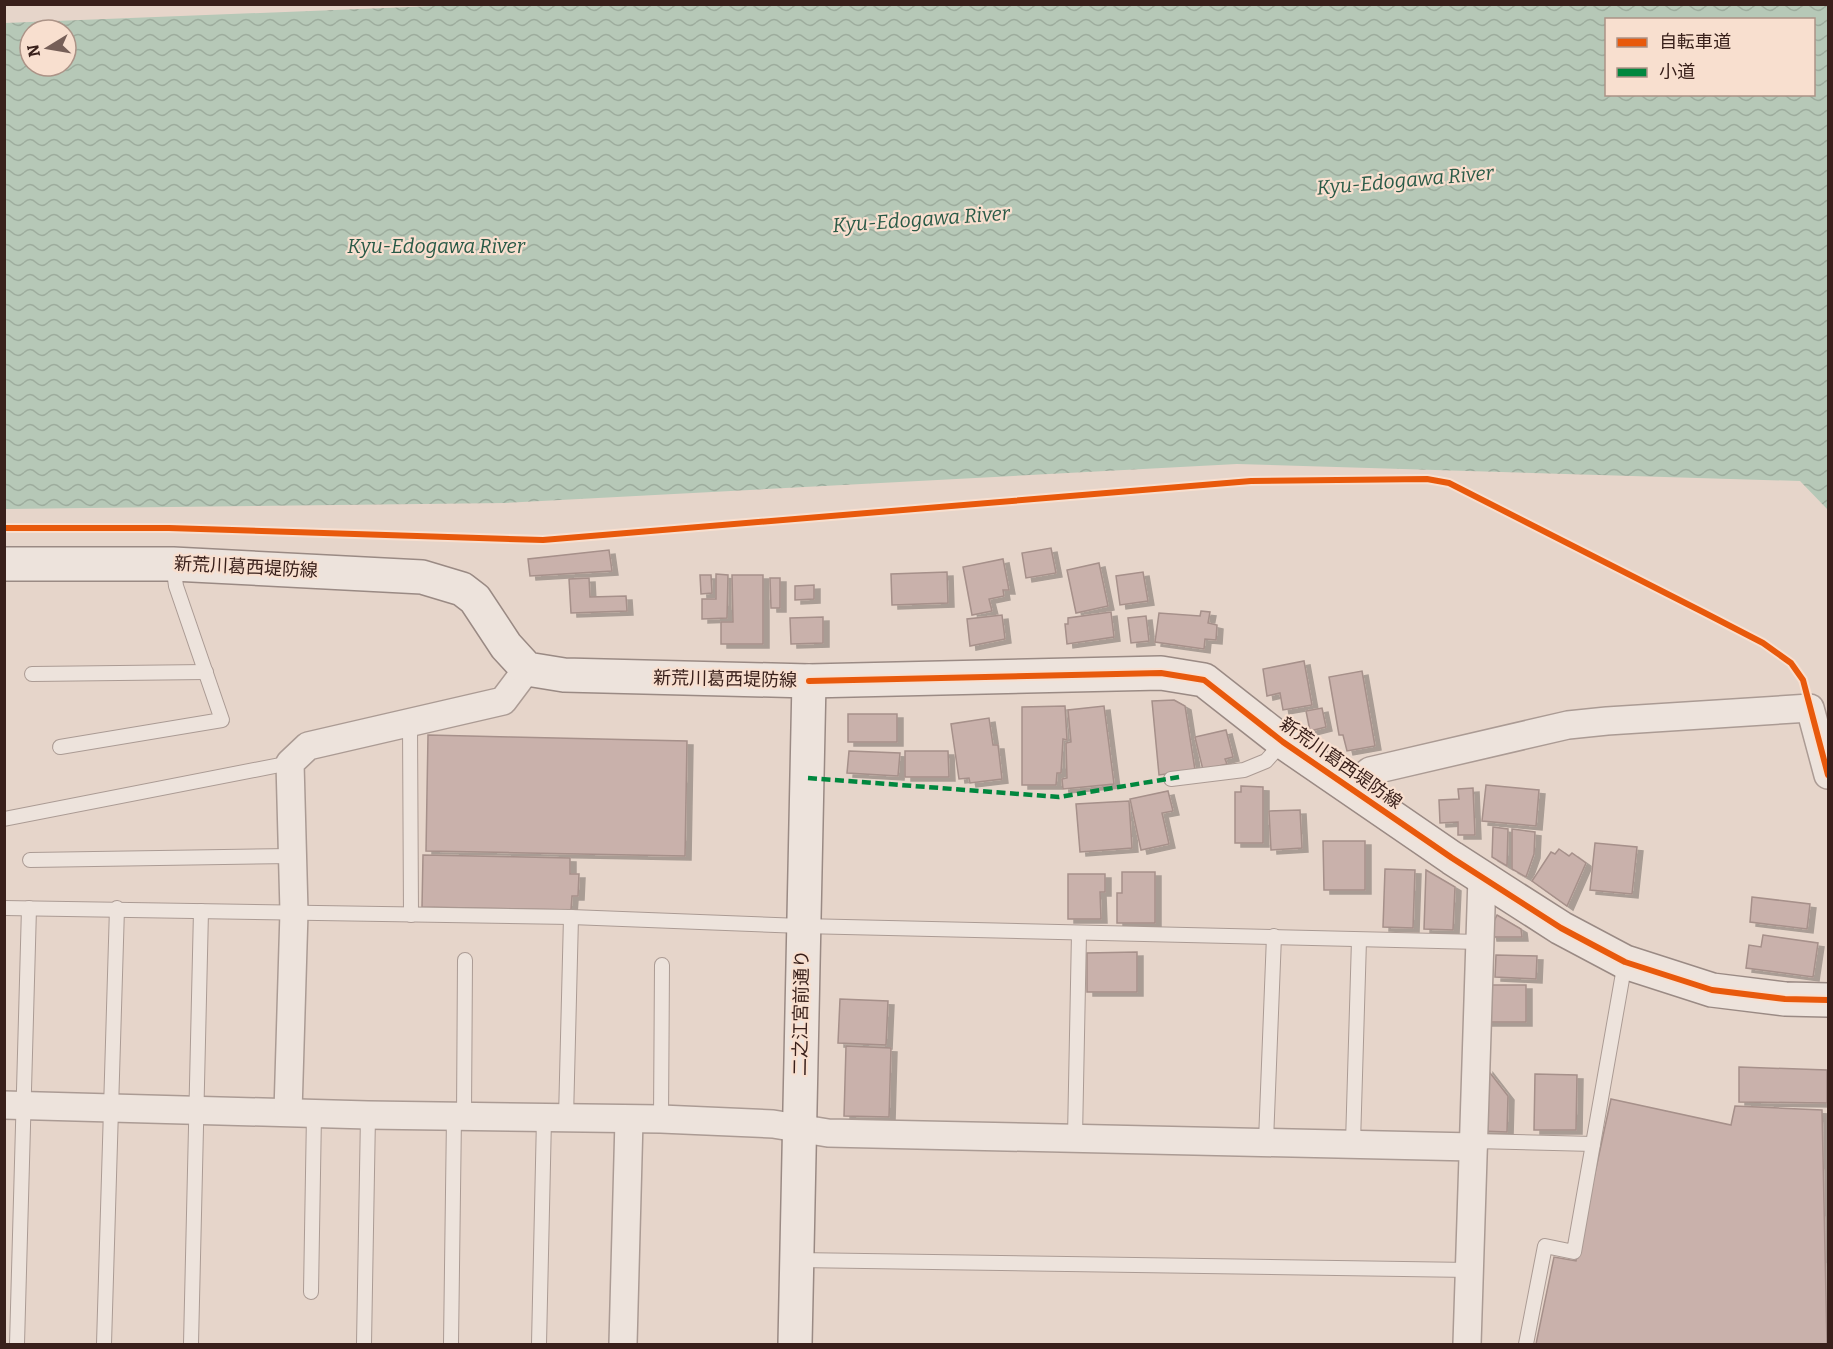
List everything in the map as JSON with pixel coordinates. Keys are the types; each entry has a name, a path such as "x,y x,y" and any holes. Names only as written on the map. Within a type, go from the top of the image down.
{"main road":[{"name":"新荒川葛西堤防線","path":"4,564 173,564 391,574 446,582 462,589 475,599 506,646 527,669 564,675 808,681 1161,673 1184,675 1204,680 1283,742 1482,877 1561,928 1625,962 1712,990 1785,999 1828,1000"},
{"name":"二之江宮前通り","path":"795,1344 808,681"}],"street":[{"path":"301,1113 290,763 308,746 502,700 527,669"},
{"path":"1349,788 1370,771 1568,725 1810,708 1828,775"},
{"path":"1467,1344 1482,877"},
{"path":"14,1106 368,1115 661,1119 799,1126 828,1133 1473,1144"},
{"path":"624,1344 629,1120"}],"lane":[{"path":"60,747 222,720 176,586 173,564"},
{"path":"32,674 206,672"},
{"path":"410,723 411,915"},
{"path":"1170,779 1244,770 1266,761 1283,742"},
{"path":"4,819 290,763"},
{"path":"30,860 293,856"},
{"path":"4,908 571,917 802,927 1480,942"},
{"path":"16,1344 14,1106 29,908"},
{"path":"104,1344 117,909"},
{"path":"191,1344 201,911"},
{"path":"539,1344 571,917"},
{"path":"1075,1137 1079,933"},
{"path":"1266,1141 1274,936"},
{"path":"1353,1143 1359,940"},
{"path":"452,1344 465,960"},
{"path":"1526,1344 1545,1246 1574,1252 1625,962"},
{"path":"661,1119 662,965"},
{"path":"301,1113 311,1292"},
{"path":"364,1344 368,1115"},
{"path":"1473,1144 1593,1144"},
{"path":"797,1260 1470,1270"}],"water":[{"name":"Kyu-Edogawa River","path":"460,5 1828,5 1828,510 1800,481 1237,464 505,503 5,509 5,23 18,22 18,78 78,78 78,20"}],"building":[{"path":"1051,548 1056,573 1026,578 1022,553"},
{"path":"609,550 612,571 530,576 528,559"},
{"path":"1003,559 1009,590 1003,590 1004,596 989,599 992,611 972,615 963,567"},
{"path":"1099,563 1108,606 1076,613 1067,570"},
{"path":"947,572 948,603 892,605 891,574"},
{"path":"1143,572 1148,601 1120,605 1116,576"},
{"path":"716,574 728,575 727,618 702,619 702,599 716,599"},
{"path":"700,575 711,575 712,593 701,594"},
{"path":"732,575 763,575 763,644 721,644 721,622 733,622"},
{"path":"589,578 590,597 626,596 627,611 571,613 569,579"},
{"path":"770,578 780,578 780,608 771,608"},
{"path":"814,585 814,599 795,600 795,586"},
{"path":"1201,611 1210,612 1208,623 1217,625 1216,640 1205,639 1204,649 1155,642 1159,613 1200,616"},
{"path":"1111,612 1114,637 1067,644 1065,624 1068,624 1068,618"},
{"path":"1002,615 1005,639 970,646 967,619"},
{"path":"1146,616 1149,641 1131,643 1128,618"},
{"path":"823,617 823,643 791,644 790,618"},
{"path":"1304,661 1312,705 1283,710 1280,693 1267,696 1263,669"},
{"path":"1362,671 1375,746 1347,751 1343,735 1339,735 1329,677"},
{"path":"1174,700 1185,706 1195,770 1159,775 1152,701"},
{"path":"1065,706 1067,740 1063,739 1061,773 1057,773 1056,785 1022,785 1022,707"},
{"path":"1104,706 1114,784 1063,789 1062,779 1067,778 1066,743 1071,742 1068,710"},
{"path":"1322,708 1326,727 1310,731 1306,711"},
{"path":"848,714 897,714 897,742 848,742"},
{"path":"989,718 993,745 998,745 1002,779 970,783 969,778 959,779 951,724"},
{"path":"1226,730 1233,757 1225,759 1227,764 1203,770 1195,737"},
{"path":"428,735 687,741 685,856 426,851"},
{"path":"849,751 900,753 898,776 847,773"},
{"path":"905,751 948,751 949,777 905,777"},
{"path":"1486,785 1539,790 1536,826 1482,821"},
{"path":"1241,786 1263,787 1263,843 1235,843 1235,792 1241,792"},
{"path":"1473,788 1475,835 1458,835 1458,822 1440,823 1439,800 1459,799 1458,789"},
{"path":"1168,791 1173,811 1162,813 1169,844 1141,850 1130,799"},
{"path":"1129,801 1132,848 1080,852 1076,804"},
{"path":"1300,810 1302,848 1271,850 1269,811"},
{"path":"1493,827 1508,829 1507,866 1492,857"},
{"path":"1512,829 1535,832 1534,854 1526,877 1512,869"},
{"path":"1323,841 1365,841 1365,890 1324,890"},
{"path":"1595,843 1637,847 1632,894 1590,890"},
{"path":"1559,849 1569,856 1572,853 1586,863 1567,906 1532,881 1551,852 1555,854"},
{"path":"423,855 570,858 570,874 579,874 578,896 572,896 571,910 422,907"},
{"path":"1385,869 1415,870 1413,928 1383,927"},
{"path":"1426,870 1455,887 1453,930 1424,929"},
{"path":"1122,872 1155,872 1155,923 1117,923 1117,893 1122,893"},
{"path":"1068,874 1105,874 1105,892 1100,892 1101,919 1068,919"},
{"path":"1752,897 1810,904 1807,929 1750,922"},
{"path":"1497,915 1521,929 1522,937 1491,937 1490,930"},
{"path":"1763,935 1818,943 1813,977 1746,968 1749,945 1761,947"},
{"path":"1137,952 1137,992 1087,992 1087,953"},
{"path":"1496,955 1537,956 1536,979 1495,977"},
{"path":"1487,985 1526,985 1526,1022 1486,1022"},
{"path":"840,999 888,1001 886,1045 838,1043"},
{"path":"846,1046 891,1048 889,1117 844,1116"},
{"path":"1739,1067 1827,1070 1827,1103 1739,1102"},
{"path":"1487,1069 1508,1096 1507,1132 1481,1131"},
{"path":"1535,1074 1577,1075 1576,1130 1534,1130"},
{"path":"1611,1099 1731,1125 1735,1106 1822,1110 1827,1344 1536,1344 1554,1257 1576,1261"}],"marked path":[{"path":"808,778 1059,797 1179,777"}],"cycle path":[{"path":"4,528 169,528 543,540 1251,481 1427,479 1449,483 1763,643 1791,663 1803,680 1828,775"},
{"path":"809,681 1161,673 1204,680 1283,742 1452,858 1561,928 1625,962 1712,990 1785,999 1828,1000"}]}
